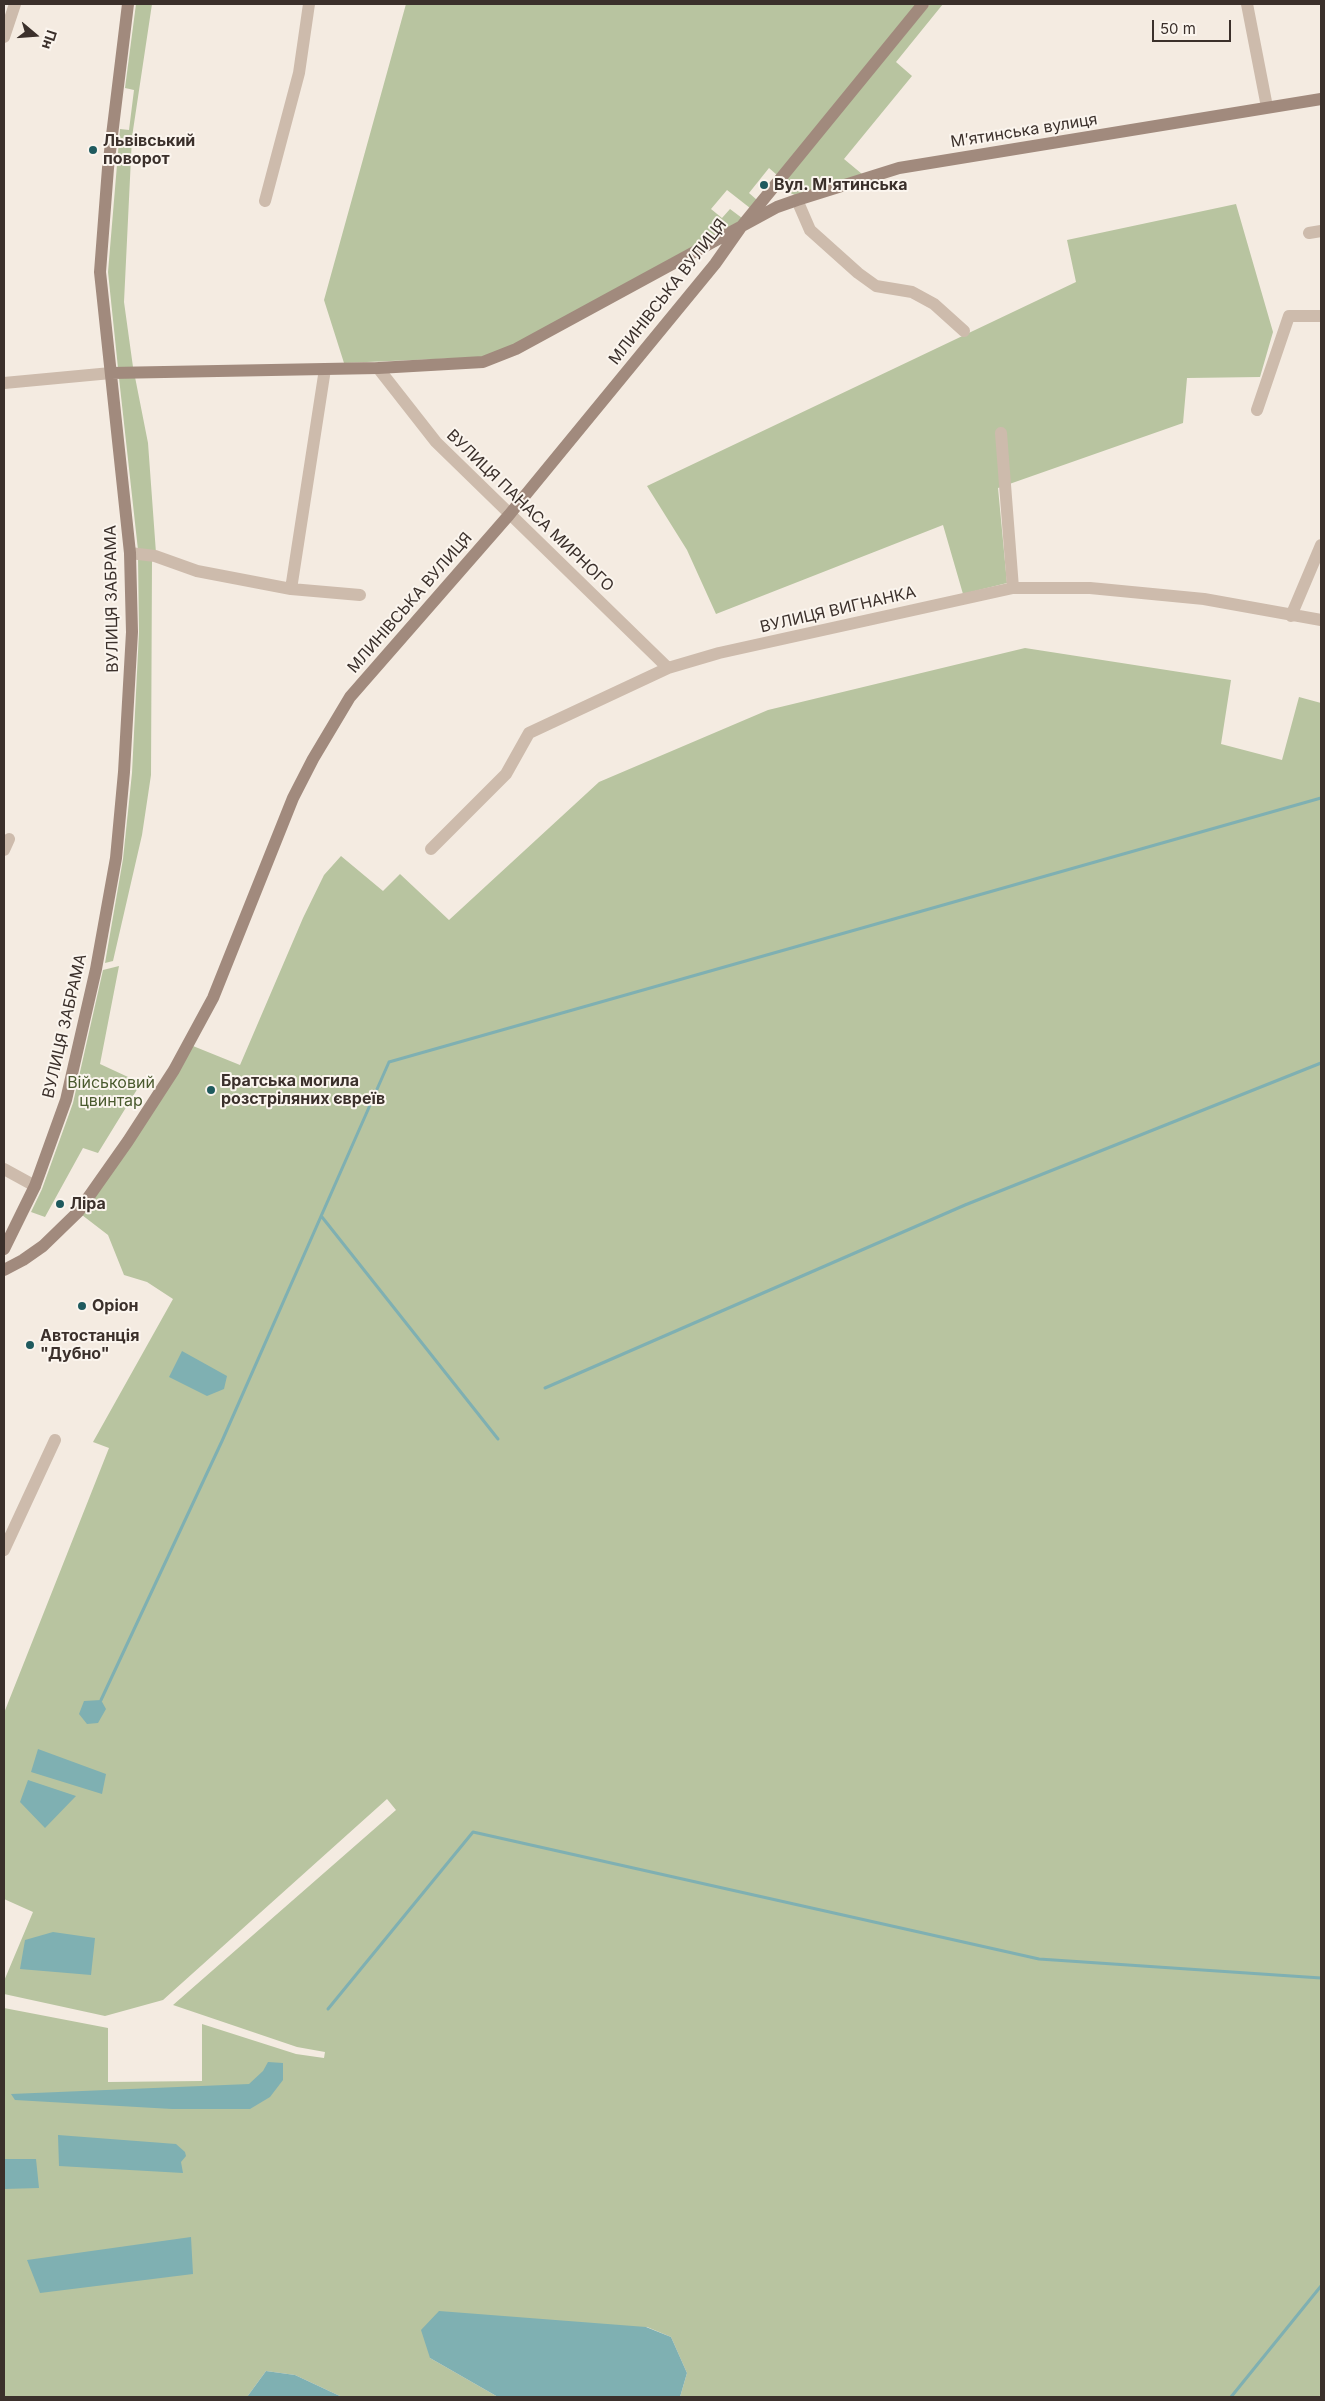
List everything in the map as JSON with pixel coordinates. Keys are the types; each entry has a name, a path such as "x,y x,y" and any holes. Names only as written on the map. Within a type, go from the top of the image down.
{"main road":[{"name":"ВУЛИЦЯ ЗАБРАМА","path":"4,1249 35,1186 66,1100 96,969 116,858 124,772 132,632 130,553 100,272 108,168 128,4"},
{"name":"МЛИНІВСЬКА ВУЛИЦЯ","path":"4,1270 43,1246 78,1212 128,1141 174,1070 213,998 293,798 313,759 350,697 509,515 715,264 740,227 923,4"},
{"name":"Мʼятинська вулиця","path":"740,227 776,208 797,200 899,168 1321,99"},
{"path":"111,373 378,368 483,362 516,350 740,227"}],"street":[{"path":"4,37 15,4"},
{"path":"265,201 299,73 308,4"},
{"path":"1247,4 1267,107"},
{"path":"797,200 810,230 858,273 876,286 912,292 934,304 964,331"},
{"path":"1257,410 1289,316 1321,316"},
{"name":"ВУЛИЦЯ ПАНАСА МИРНОГО","path":"378,368 436,442 668,668"},
{"path":"291,589 325,369"},
{"path":"4,383 111,373"},
{"path":"1001,433 1013,588"},
{"path":"1291,616 1321,545"},
{"path":"130,553 155,556 197,571 291,589 360,595"},
{"name":"ВУЛИЦЯ ВИГНАНКА","path":"431,850 506,774 529,733 668,668 719,653 1013,588 1090,588 1204,599 1321,620"},
{"path":"4,1169 35,1186"},
{"path":"4,1550 55,1440"}],"green space":[{"path":"136,4 152,4 132,137 124,302 133,367 118,368 108,272 120,129 129,130 134,90 125,88"},
{"path":"406,4 917,4 777,175 769,168 749,193 757,200 750,208 727,190 711,209 722,218 730,209 742,218 738,222 513,345 482,357 344,363 324,300"},
{"path":"930,4 943,4 896,62 912,76 844,159 862,174 795,195 790,193 786,188 788,177"},
{"path":"1236,204 1273,332 1260,377 1187,378 1183,423 998,488 1007,583 963,594 943,525 716,614 687,550 647,486 1076,282 1067,240"},
{"path":"135,377 148,443 156,553 138,550 119,378"},
{"path":"138,558 152,560 151,775 142,835 113,961 105,963 123,859 132,773 139,632"},
{"path":"1025,648 1231,680 1221,744 1282,760 1299,697 1321,703 1321,2394 1319,2397 680,2397 687,2373 671,2337 647,2327 430,2358 498,2397 342,2397 295,2375 266,2371 247,2397 4,2397 4,2008 108,2028 108,2082 202,2081 202,2024 296,2054 324,2058 325,2052 297,2047 173,2005 396,1810 387,1799 163,2000 105,2016 4,1994 4,1981 33,1912 4,1899 4,1713 109,1448 93,1442 173,1299 147,1282 124,1275 108,1235 82,1215 193,1046 240,1065 303,918 324,875 341,856 383,891 400,874 449,920 599,782 768,710"},
{"name":"Військовий цвинтар","path":"119,966 100,1064 141,1083 98,1153 83,1148 45,1217 31,1212 42,1189 73,1103 103,970"}],"water":[{"path":"182,1351 227,1376 224,1389 207,1396 169,1377"},
{"path":"101,1700 106,1709 98,1723 87,1724 79,1714 84,1701"},
{"path":"38,1749 106,1774 102,1794 31,1772"},
{"path":"28,1780 76,1796 45,1828 20,1802"},
{"path":"53,1932 95,1938 91,1975 20,1969 25,1940"},
{"path":"268,2062 283,2063 283,2080 270,2097 250,2109 172,2109 15,2100 11,2094 249,2084 263,2071"},
{"path":"58,2135 176,2144 185,2152 186,2156 181,2162 183,2173 59,2166"},
{"path":"4,2159 36,2159 39,2188 4,2189"},
{"path":"191,2237 193,2274 40,2293 27,2260"},
{"path":"439,2311 646,2327 671,2337 687,2373 680,2397 498,2397 430,2358 421,2330"},
{"path":"266,2371 295,2375 342,2397 247,2397"}],"waterway":[{"path":"101,1700 222,1441 389,1062 1321,798"},
{"path":"545,1388 965,1205 1321,1063"},
{"path":"322,1217 498,1439"},
{"path":"328,2009 473,1832 1039,1959 1321,1978"},
{"path":"1231,2397 1321,2286"}],"place":[{"name":"Львівський поворот","path":"93,150"},
{"name":"Вул. М'ятинська","path":"764,185"},
{"name":"Братська могила розстріляних євреїв","path":"211,1090"},
{"name":"Ліра","path":"60,1204"},
{"name":"Оріон","path":"82,1306"},
{"name":"Автостанція \"Дубно\"","path":"30,1345"}]}
